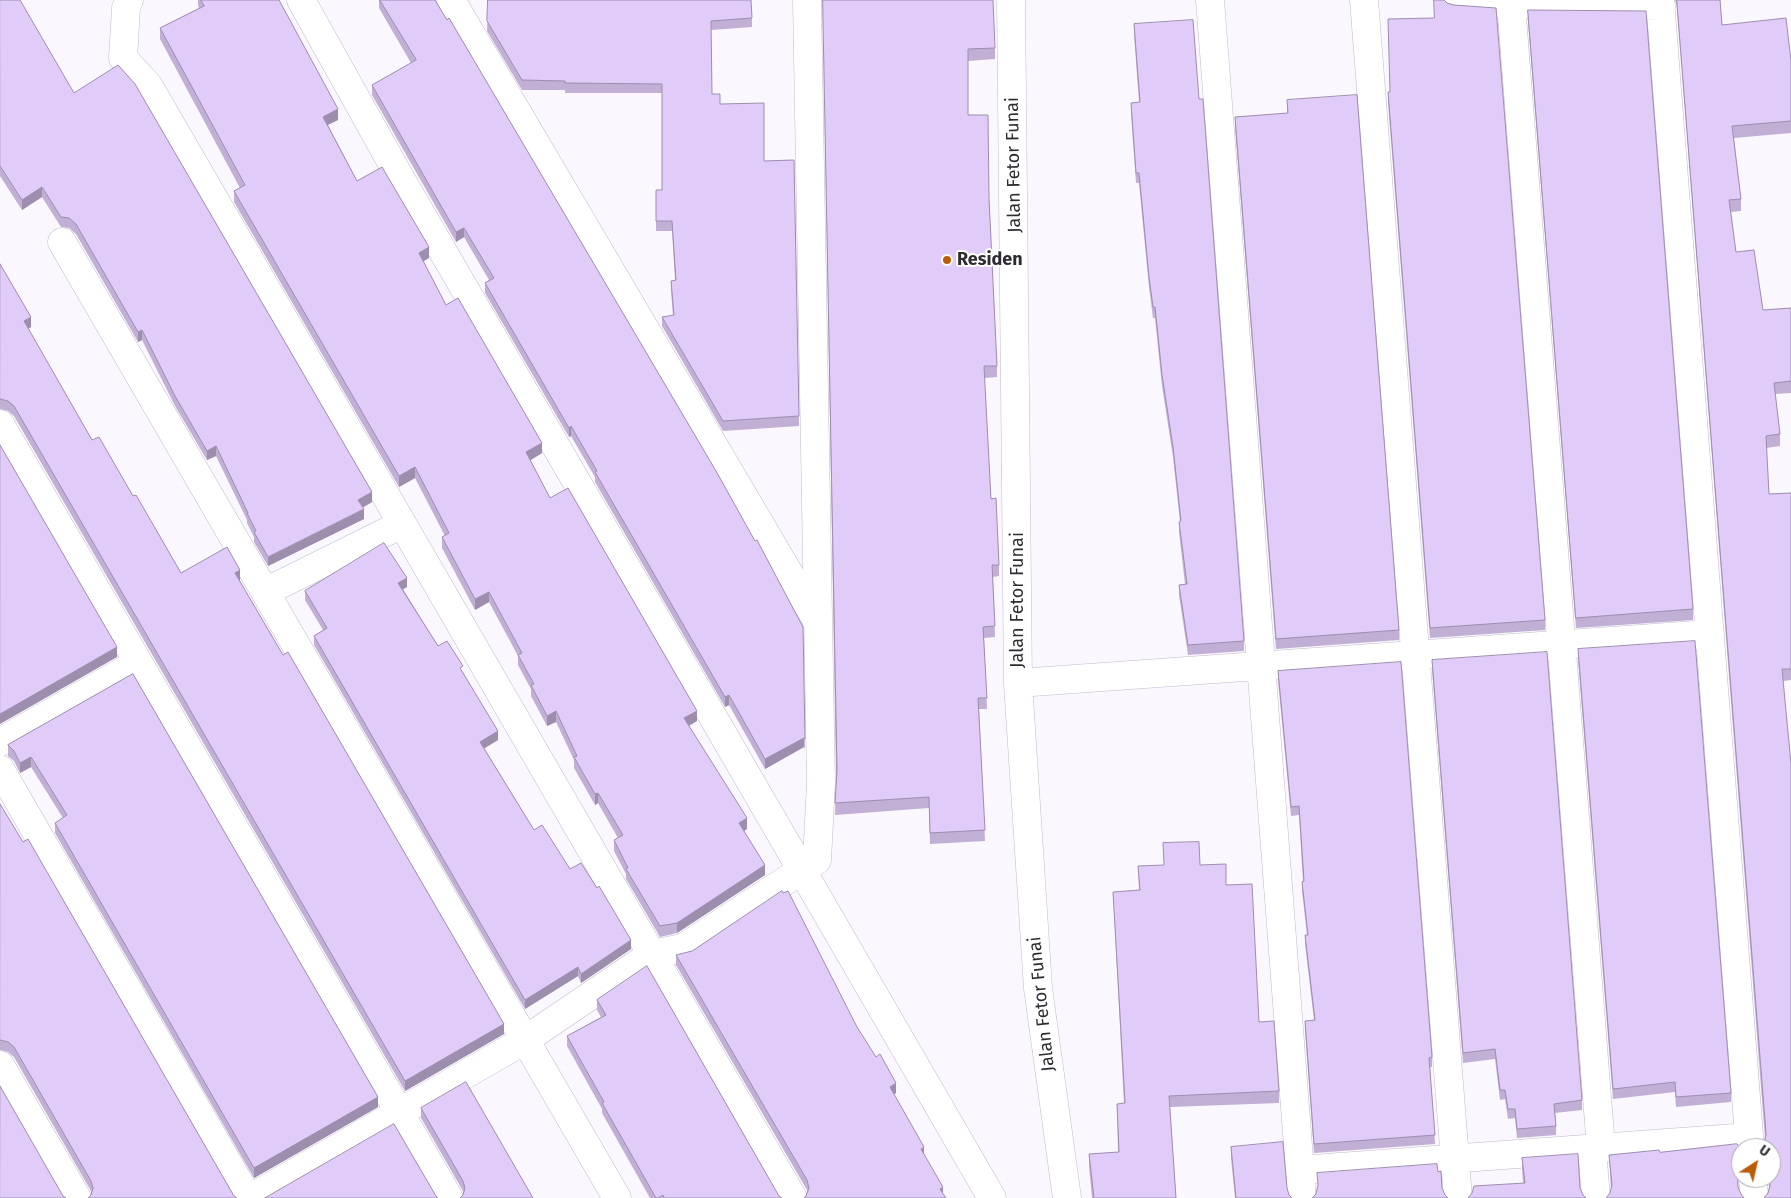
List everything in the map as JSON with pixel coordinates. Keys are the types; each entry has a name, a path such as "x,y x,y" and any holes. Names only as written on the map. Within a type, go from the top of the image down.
{"street":[{"path":"129,0 126,8 123,58 148,85 793,1198"},
{"path":"301,0 398,174 992,1198"},
{"path":"451,0 816,620"},
{"path":"0,769 250,1198 525,1040 652,954 683,948 817,860 821,783 816,620 807,0"},
{"name":"Jalan Fetor Funai","path":"1011,0 1018,683 1038,988 1066,1198"},
{"path":"1210,0 1302,1198"},
{"path":"1364,0 1458,1198"},
{"path":"1455,0 1511,4 1660,3 1750,1138"},
{"path":"1511,4 1561,645 1596,1148 1596,1198"},
{"path":"62,242 617,1198"},
{"path":"0,424 449,1198"},
{"path":"265,592 402,524"},
{"path":"1018,683 1710,634"},
{"path":"0,742 138,663"},
{"path":"0,1066 77,1198"},
{"path":"1299,1170 1596,1148 1731,1143"}],"building":[{"path":"0,0 20,0 74,93 118,65 135,84 372,492 358,500 364,509 268,557 254,532 256,531 216,446 207,451 175,396 142,330 138,332 76,224 69,218 61,217 42,187 22,200 0,166"},
{"path":"201,0 279,0 338,109 323,117 357,181 382,167 429,247 419,253 446,305 458,298 542,443 526,452 550,498 568,488 697,711 684,718 747,818 739,823 765,865 677,923 660,926 626,869 628,868 614,840 623,835 598,793 595,794 574,757 577,756 556,711 547,716 531,685 534,684 518,655 522,653 489,592 475,599 442,537 449,533 415,467 399,476 234,191 245,185 160,28 204,6"},
{"path":"380,0 435,0 447,20 449,18 716,471 755,541 757,540 803,627 805,739 765,759 729,695 725,697 595,472 597,471 571,426 569,428 485,283 494,278 464,228 456,232 372,85 416,60"},
{"path":"488,0 751,0 752,18 711,21 712,94 720,94 720,104 764,103 764,161 794,160 799,416 723,421 662,317 674,315 671,281 676,280 672,221 656,221 656,190 662,190 662,84 565,83 565,81 522,80 487,21"},
{"path":"823,0 993,0 995,48 968,49 968,115 988,115 989,198 997,366 984,366 991,499 996,498 999,565 992,565 995,626 983,627 987,698 978,698 985,830 930,833 929,797 835,803 837,771"},
{"path":"1434,0 1444,0 1454,5 1496,8 1545,620 1430,628 1388,92 1390,92 1388,19 1434,18"},
{"path":"1677,0 1720,0 1722,25 1786,18 1791,61 1791,121 1732,126 1741,199 1729,200 1736,252 1754,250 1763,310 1791,308 1791,381 1774,383 1780,434 1766,436 1769,494 1791,493 1791,669 1782,669 1791,764 1791,1198 1764,1198 1769,1188 1781,1188 1781,1138 1765,1138"},
{"path":"1528,10 1646,11 1693,609 1576,618"},
{"path":"1193,20 1199,99 1203,99 1244,641 1188,645 1179,585 1187,584 1179,522 1181,521 1155,307 1153,307 1149,277 1139,173 1136,173 1131,103 1140,102 1134,24"},
{"path":"1357,95 1399,630 1276,639 1235,117 1288,113 1287,100"},
{"path":"0,264 31,317 24,321 92,440 99,437 133,496 136,495 181,573 227,547 240,570 235,573 283,655 288,652 504,1024 405,1081 14,406 8,401 0,399"},
{"path":"0,445 117,647 0,714"},
{"path":"384,543 407,578 398,583 438,646 447,641 463,666 460,668 498,731 480,742 534,830 542,825 570,869 581,863 597,888 599,886 631,940 581,974 578,967 525,1000 314,636 327,628 305,591"},
{"path":"1695,641 1731,1093 1676,1097 1675,1082 1613,1089 1578,649"},
{"path":"1547,652 1582,1100 1554,1104 1556,1126 1517,1129 1515,1109 1508,1109 1505,1090 1500,1090 1495,1049 1463,1053 1432,660"},
{"path":"1401,662 1432,1057 1429,1058 1435,1135 1314,1144 1305,1021 1315,1020 1305,935 1308,935 1302,882 1304,881 1299,806 1291,807 1278,671"},
{"path":"133,674 378,1097 254,1168 55,823 67,815 31,757 20,763 14,751 8,745"},
{"path":"0,804 23,842 28,839 234,1196 237,1198 88,1198 93,1188 91,1181 14,1047 8,1042 0,1040"},
{"path":"1199,842 1200,865 1226,864 1226,885 1252,884 1259,1022 1274,1021 1279,1091 1169,1096 1176,1198 1094,1198 1089,1154 1119,1152 1117,1104 1125,1103 1113,892 1140,890 1138,866 1164,865 1163,843"},
{"path":"782,891 783,893 788,891 857,1027 876,1057 880,1054 896,1083 890,1087 924,1147 921,1149 943,1187 940,1189 946,1198 804,1198 809,1188 807,1180 676,955 692,951"},
{"path":"647,966 779,1196 782,1198 664,1198 663,1195 656,1198 602,1103 604,1102 567,1036 606,1015 597,1000"},
{"path":"466,1082 533,1198 460,1198 465,1188 463,1181 421,1108"},
{"path":"0,1086 63,1196 66,1198 0,1198"},
{"path":"394,1124 438,1198 265,1198"},
{"path":"1283,1142 1287,1188 1292,1198 1236,1198 1231,1147"},
{"path":"1731,1145 1731,1188 1738,1188 1744,1198 1606,1198 1610,1193 1612,1185 1609,1155 1659,1150 1660,1152"},
{"path":"1578,1154 1580,1188 1586,1198 1468,1198 1474,1186 1525,1183 1522,1158"},
{"path":"1437,1164 1438,1172 1441,1171 1442,1188 1448,1198 1312,1198 1316,1194 1318,1185 1317,1173"}],"place":[{"name":"Residen","path":"947,260"}]}
